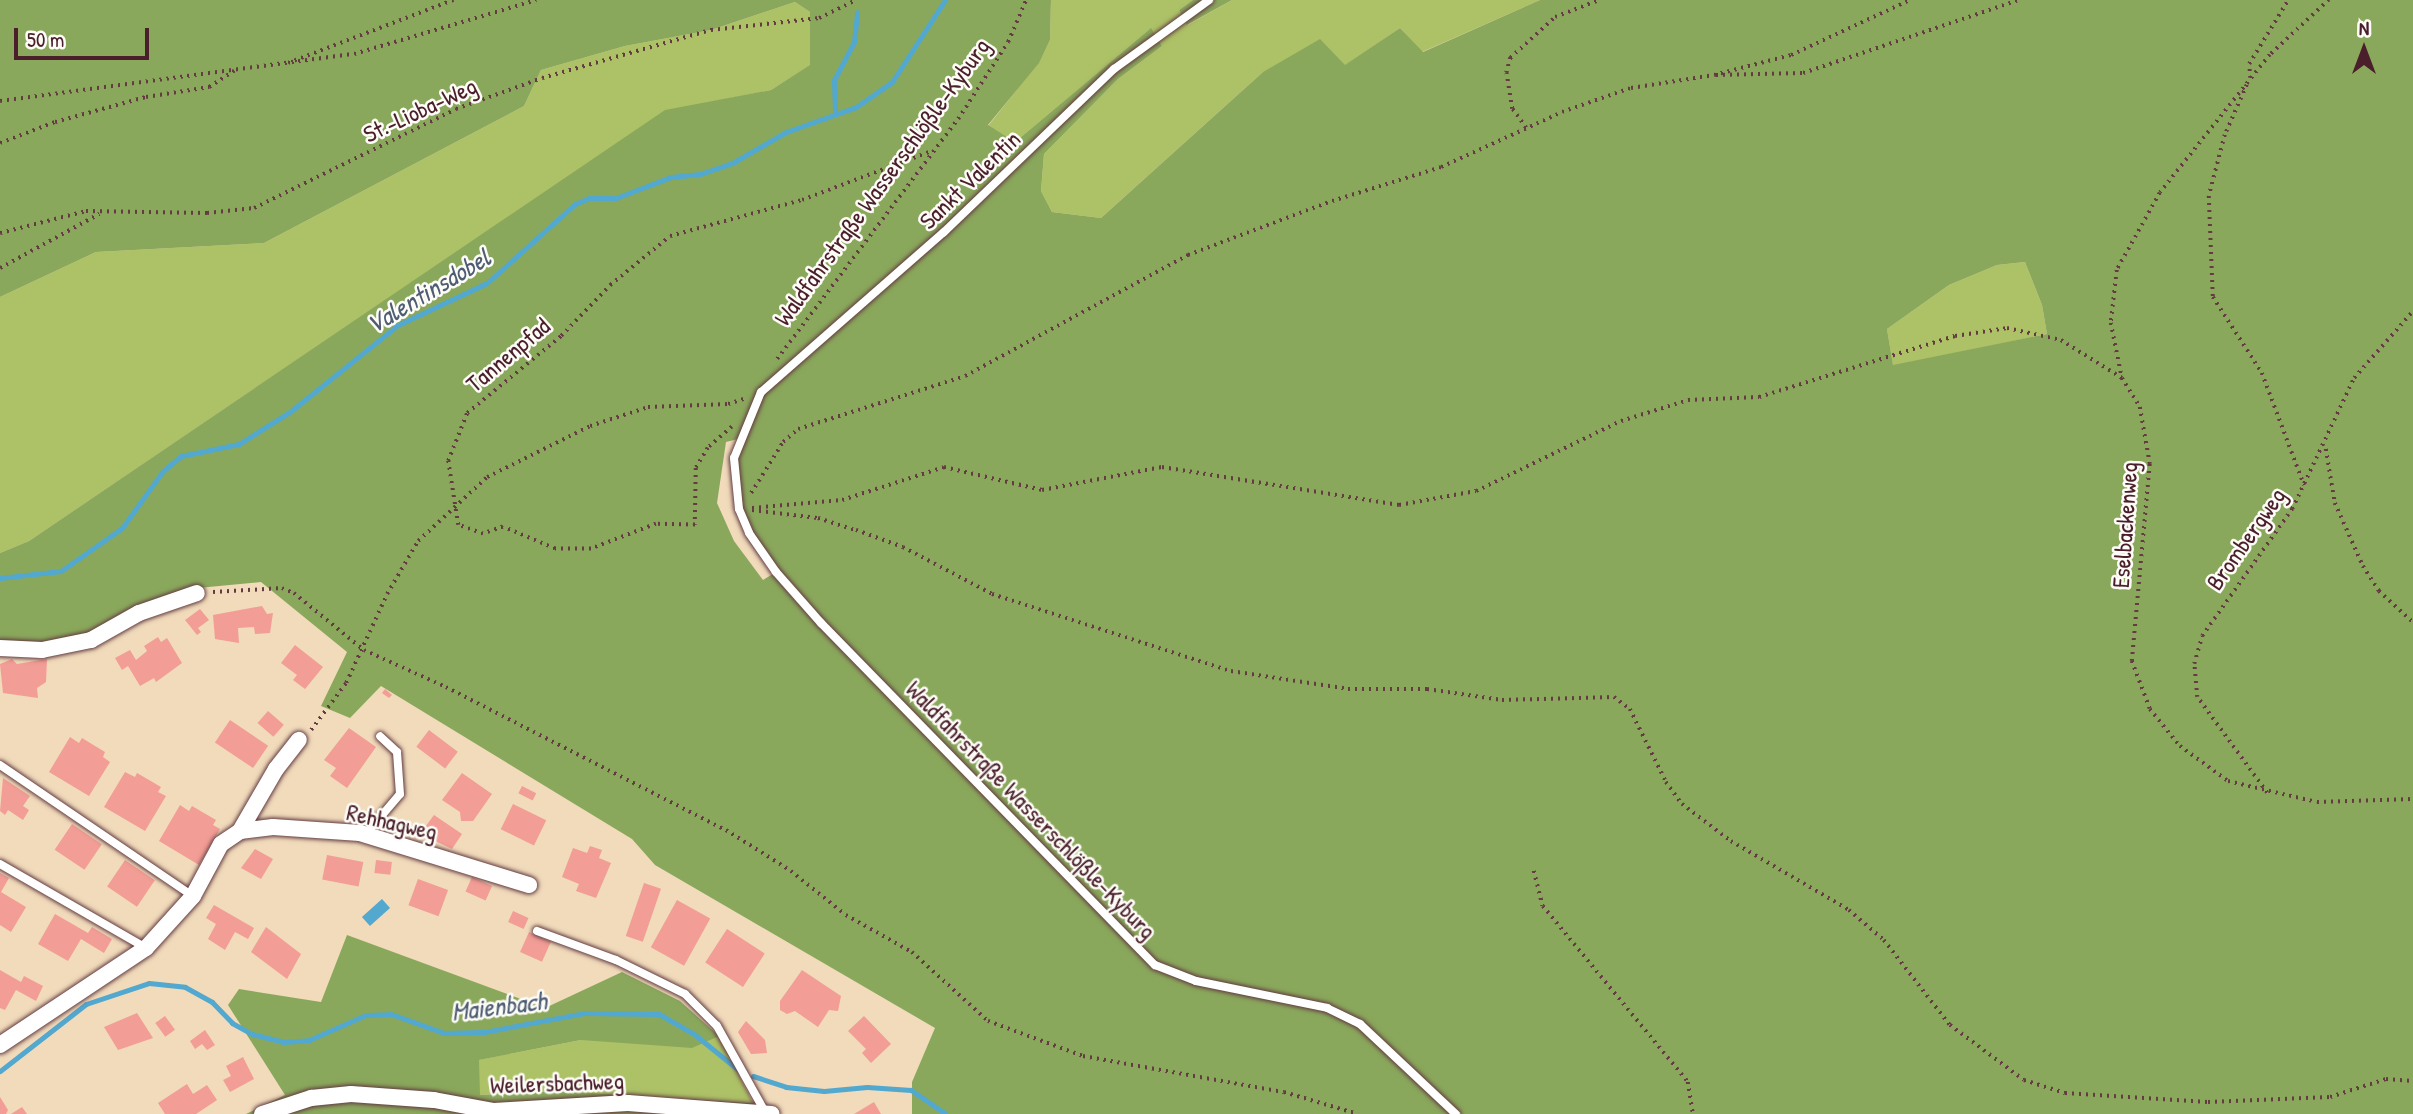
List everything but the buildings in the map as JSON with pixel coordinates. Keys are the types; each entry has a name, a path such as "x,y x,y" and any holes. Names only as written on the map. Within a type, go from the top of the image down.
{"street":[{"path":"0,648 42,650 92,640 139,613 197,593"},
{"path":"0,1045 146,948 192,896 221,844 240,831 276,769 299,740"},
{"name":"Rehhagweg","path":"240,831 273,827 366,835 528,885"},
{"name":"Weilersbachweg","path":"262,1114 311,1098 351,1094 434,1100 494,1111 628,1103 768,1113"}],"lane":[{"name":"Sankt Valentin","path":"761,392 944,232 1114,69 1209,0"},
{"name":"Waldfahrstraße Wasserschlößle-Kyburg","path":"761,392 746,421 734,458 739,509 749,533 776,572 821,623 1155,965 1196,981 1327,1009 1360,1024 1456,1114"},
{"path":"366,835 400,794 397,752 380,736"},
{"path":"0,765 192,896"},
{"path":"0,864 146,948"},
{"path":"537,931 616,960 685,994 718,1026 768,1113"}],"path":[{"path":"280,66 453,0"},
{"path":"0,101 280,66 354,54 536,0"},
{"name":"St.-Lioba-Weg","path":"0,233 86,211 207,213 254,208 456,109 542,78 711,30 819,18 856,0"},
{"name":"Waldfahrstraße Wasserschlößle-Kyburg","path":"783,348 934,150 1008,42 1026,0"},
{"path":"1526,128 1512,109 1506,73 1510,58 1555,17 1599,0"},
{"path":"1714,75 1791,55 1910,0"},
{"path":"739,509 783,442 813,421 965,376 1188,255 1332,201 1441,167 1526,128 1631,88 1714,75 1803,73 2019,0"},
{"path":"2288,0 2249,64 2250,79 2225,135 2209,196 2213,297 2262,373 2304,485"},
{"name":"Eselbackenweg","path":"2329,0 2250,79 2160,193 2117,270 2111,323 2122,378 2140,408 2150,464 2132,661 2150,709 2180,746 2228,781 2267,793 2317,802 2413,799"},
{"path":"0,143 55,122 146,97 209,87 235,71"},
{"name":"Tannenpfad","path":"746,421 725,430 696,468 695,525 656,524 591,549 555,549 503,527 483,534 458,525 448,461 467,413 561,336 610,285 670,236 873,177 934,150"},
{"path":"0,268 102,212"},
{"name":"Brombergweg","path":"2267,793 2197,697 2194,664 2202,636 2219,607 2292,509 2325,447 2354,378 2413,310"},
{"path":"739,509 842,500 944,467 1042,490 1162,467 1399,505 1476,491 1621,421 1688,400 1759,397 1955,336 2007,328 2061,340 2122,378"},
{"path":"299,740 320,721 364,650 387,594 418,541 455,502 522,456 590,426 648,408 728,404 761,392"},
{"path":"2325,447 2335,503 2363,565 2379,590 2413,622"},
{"path":"739,509 818,519 856,530 903,547 992,594 1244,674 1348,688 1427,688 1539,702 1597,694 1614,697 1630,709 1666,782 1682,804 1731,841 1849,910 1884,940 1950,1025 2024,1080 2065,1093 2208,1102 2330,1097 2386,1079 2413,1081"},
{"path":"197,593 282,587 364,650 446,687 726,830 791,871 846,915 912,952 988,1021 1083,1056 1284,1092 1358,1114"},
{"path":"1534,871 1543,906 1688,1082 1693,1114"}],"green space":[{"path":"0,0 1051,0 1050,40 1039,63 988,125 1015,142 1151,28 1162,46 1118,79 1044,154 1041,191 1052,212 1101,218 1263,72 1320,39 1345,65 1400,28 1423,52 1540,0 2413,0 2413,1114 912,1114 912,1082 935,1028 655,865 632,839 381,686 350,718 321,706 347,652 261,582 198,588 98,633 43,645 0,641 0,553 29,541 665,110 771,90 810,65 810,12 795,2 711,30 625,46 541,70 524,106 264,243 96,252 0,297","holes":["2025,262 2042,305 2047,334 1893,365 1887,329 1949,285 1997,265","742,438 734,458 739,509 776,572 763,580 734,541 717,503 726,442"]},
{"path":"1051,0 1193,0 1179,10 1188,25 1232,0 1540,0 1422,52 1400,28 1345,66 1263,72 1101,218 1052,212 1041,191 1044,154 1118,79 1162,46 1150,29 1015,142 988,126 1039,62 1050,40"},
{"path":"1193,0 1232,0 1187,25 1179,10"},
{"path":"795,2 810,12 811,65 771,90 665,111 29,541 0,553 0,297 96,252 264,243 524,106 541,70 625,46 711,30"},
{"path":"2025,262 2042,305 2047,334 1893,366 1887,329 1949,285 1997,265"},
{"path":"347,935 545,1008 622,972 680,1001 719,1036 692,1048 581,1040 479,1060 480,1095 560,1091 753,1103 759,1114 246,1114 285,1095 228,1005 239,989 321,1002"},
{"path":"719,1036 753,1103 560,1091 479,1095 478,1060 581,1040"}],"water":[{"path":"382,899 390,908 370,926 362,917"}],"waterway":[{"name":"Valentinsdobel","path":"0,578 61,571 122,528 163,471 181,456 239,444 291,411 398,325 487,283 575,204 589,198 616,198 671,177 700,174 734,162 786,132 856,107 892,82 945,0"},
{"path":"835,111 834,80 854,42 857,12"},
{"name":"Maienbach","path":"0,1071 86,1004 149,983 185,987 212,1002 232,1023 252,1034 283,1042 309,1040 366,1015 391,1014 444,1033 484,1032 585,1013 659,1014 694,1034 741,1072"},
{"name":"Maienbach","path":"753,1076 786,1087 824,1091 867,1087 911,1090 946,1114"}]}
